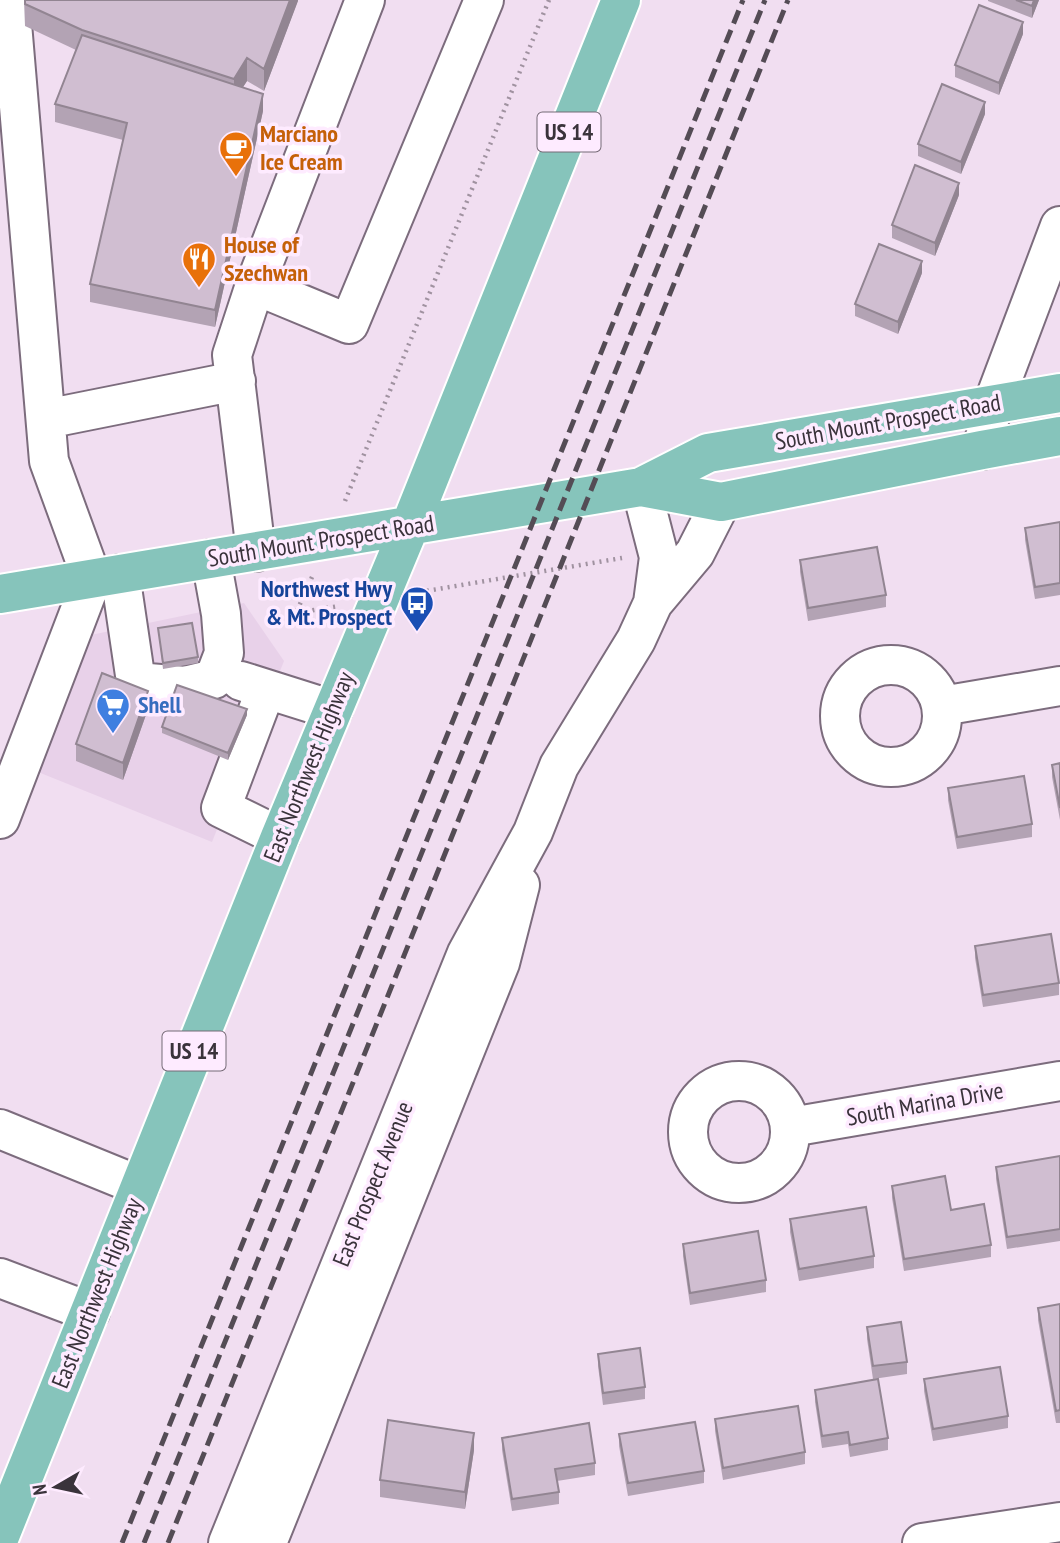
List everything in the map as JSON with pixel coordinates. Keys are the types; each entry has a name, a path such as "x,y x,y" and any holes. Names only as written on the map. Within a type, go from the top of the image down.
{"main road":[{"name":"East Northwest Highway","path":"0,1536 280,837 410,526 621,0"},
{"name":"South Mount Prospect Road","path":"0,594 641,487 708,453 1060,393"},
{"name":"South Mount Prospect Road","path":"641,487 721,502 1060,436"}],"street":[{"path":"10,0 49,461 106,577 136,682 185,686 214,679 223,653 211,559"},
{"path":"256,552 232,355 254,285 365,0"},
{"path":"254,285 349,324 484,0"},
{"path":"982,450 993,404 1060,226"},
{"path":"46,419 236,382"},
{"name":"East Prospect Avenue","path":"228,1543 467,953 533,832 559,766 636,640 653,603 659,557 641,487"},
{"path":"653,603 695,553 721,502"},
{"path":"0,819 106,577"},
{"path":"216,673 333,710"},
{"path":"942,706 1060,686"},
{"path":"266,689 221,808 280,837"},
{"name":"East Prospect Avenue","path":"267,1543 500,963 533,832"},
{"name":"South Marina Drive","path":"791,1127 1060,1081"},
{"path":"0,1129 140,1186"},
{"path":"0,1279 90,1312"},
{"path":"922,1543 1060,1522"}],"path":[{"path":"351,487 549,0"},
{"path":"431,590 617,559"}],"shaded area":[{"path":"244,603 284,661 212,842 33,770 86,636"}],"building":[{"path":"25,0 290,0 264,69 247,58 234,79 82,30 25,4"},
{"path":"1016,0 1034,0 1032,6"},
{"path":"979,5 1023,22 999,83 955,65"},
{"path":"82,35 263,94 215,310 90,284 127,123 55,104"},
{"path":"942,84 985,102 961,162 918,144"},
{"path":"915,165 959,183 935,243 892,225"},
{"path":"879,244 922,261 898,322 855,304"},
{"path":"1060,522 1060,583 1035,587 1025,528"},
{"path":"877,547 886,595 808,608 800,560"},
{"name":"Shell","path":"192,623 198,657 163,663 158,628"},
{"name":"Shell","path":"102,673 148,691 123,763 76,744"},
{"name":"Shell","path":"177,685 247,709 228,753 162,727"},
{"path":"1060,763 1060,808 1052,765"},
{"path":"1024,776 1032,824 957,837 948,788"},
{"path":"1051,934 1059,983 983,995 975,946"},
{"path":"1060,1156 1060,1229 1007,1237 996,1167"},
{"path":"945,1176 951,1210 984,1204 991,1245 904,1259 892,1186"},
{"path":"866,1207 874,1256 799,1269 790,1219"},
{"path":"758,1231 766,1280 690,1293 683,1244"},
{"path":"1060,1304 1060,1410 1056,1411 1038,1308"},
{"path":"901,1322 907,1362 873,1366 867,1327"},
{"path":"640,1348 645,1387 603,1393 598,1354"},
{"path":"1000,1367 1008,1416 933,1429 924,1379"},
{"path":"878,1379 888,1438 850,1445 848,1432 822,1436 815,1390"},
{"path":"798,1406 805,1452 723,1468 715,1419"},
{"path":"388,1420 474,1433 465,1492 380,1480"},
{"path":"695,1422 704,1471 628,1483 619,1434"},
{"path":"589,1423 595,1463 555,1469 559,1492 512,1499 502,1438"}],"railway":[{"path":"122,1543 743,0"},
{"path":"144,1543 765,0"},
{"path":"168,1543 788,0"}],"place":[{"name":"Marciano Ice Cream","path":"236,178"},
{"name":"House of Szechwan","path":"199,289"},
{"name":"Northwest Hwy & Mt. Prospect","path":"417,633"},
{"name":"Shell","path":"113,735"}]}
